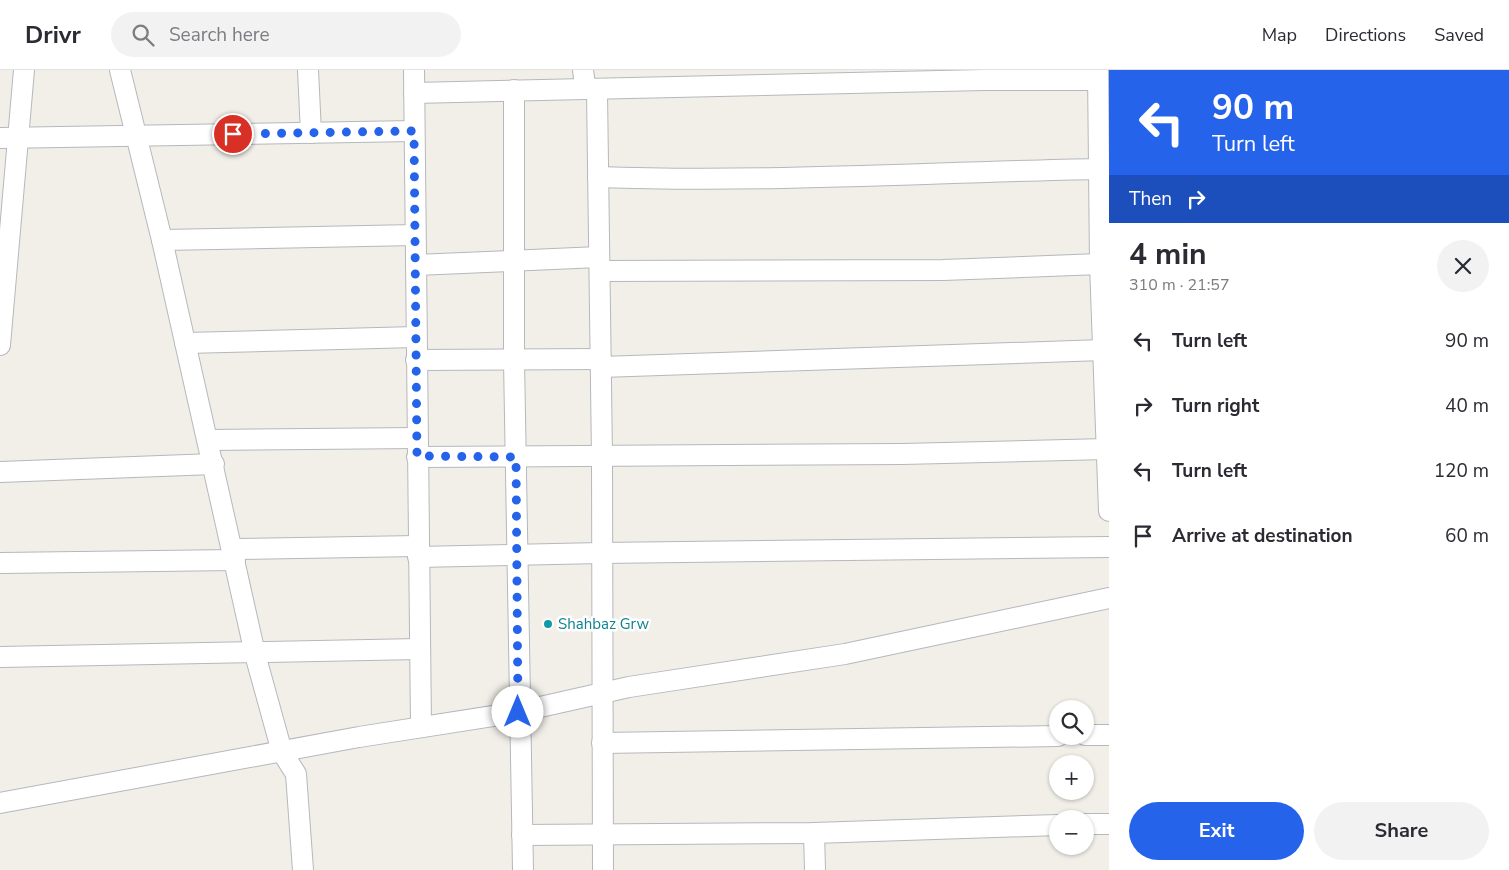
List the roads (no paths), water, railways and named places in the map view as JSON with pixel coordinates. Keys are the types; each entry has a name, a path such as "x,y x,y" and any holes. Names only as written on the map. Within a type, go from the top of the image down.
{"street":[{"path":"0,345 9,138 24,70"},
{"path":"120,70 214,464 255,652 282,752 296,774 303,870"},
{"path":"308,70 310,132"},
{"path":"414,70 420,726"},
{"path":"414,92 514,90 586,79 1098,75 1100,264 1109,511"},
{"path":"586,79 597,92 602,457 603,870"},
{"path":"514,90 514,360 518,712 522,870"},
{"path":"9,138 414,131"},
{"path":"598,177 693,180 798,179 866,174 1100,169"},
{"path":"162,240 415,235"},
{"path":"416,265 515,262 943,270 1100,264"},
{"path":"185,343 416,337"},
{"path":"416,360 514,360 601,363 1103,350"},
{"path":"208,440 417,447 516,457 902,454 1107,449"},
{"path":"0,472 214,464"},
{"path":"0,563 234,554 418,551 517,555 1109,548"},
{"path":"0,803 420,726 518,712 629,687 845,654 1109,598"},
{"path":"0,657 420,648"},
{"path":"1094,735 1109,735"},
{"path":"602,742 1049,736"},
{"path":"1094,824 1109,824"},
{"path":"522,835 814,833 1049,825"},
{"path":"814,833 816,870"}],"place":[{"name":"Shahbaz Grw","path":"548,624"}]}
